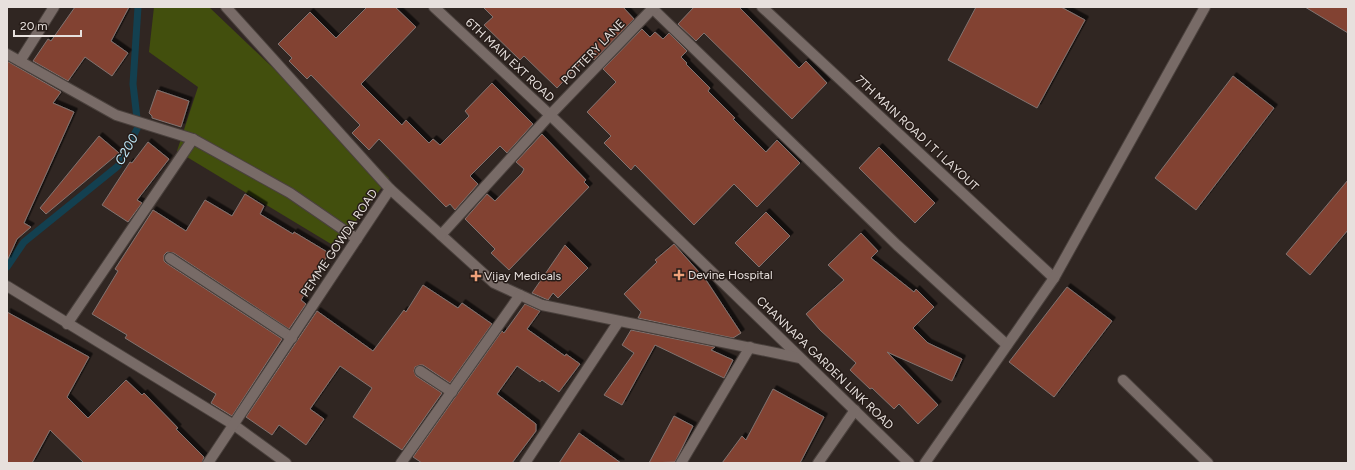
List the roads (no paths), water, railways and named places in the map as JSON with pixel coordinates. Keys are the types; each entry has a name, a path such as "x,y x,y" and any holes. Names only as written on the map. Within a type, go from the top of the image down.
{"street":[{"path":"20,61 54,7"},
{"path":"226,7 390,189"},
{"name":"6TH MAIN EXT ROAD","path":"434,7 550,115"},
{"path":"653,7 897,245 1007,345"},
{"name":"POTTERY LANE","path":"550,115 653,7"},
{"name":"7TH MAIN ROAD I T I LAYOUT","path":"762,7 1054,278"},
{"path":"925,463 1054,278 1205,7"},
{"path":"7,54 116,114 193,139 290,193 357,239"},
{"path":"441,235 550,115"},
{"name":"CHANNAPA GARDEN LINK ROAD","path":"550,115 909,463"},
{"path":"67,324 193,139"},
{"name":"PEMME GOWDA ROAD","path":"208,463 390,189 494,283 542,305 800,358"},
{"path":"170,258 292,338"},
{"path":"8,287 234,425 286,463"},
{"path":"401,463 520,295"},
{"path":"525,463 619,321"},
{"path":"681,463 750,347"},
{"path":"420,371 452,392"},
{"path":"1123,380 1208,463"},
{"path":"818,463 854,410"}],"waterway":[{"name":"C200","path":"7,267 24,242 118,166 138,127 133,84 138,7"}],"place":[{"name":"Devine Hospital","path":"679,275"},
{"name":"Vijay Medicals","path":"476,276"}]}
